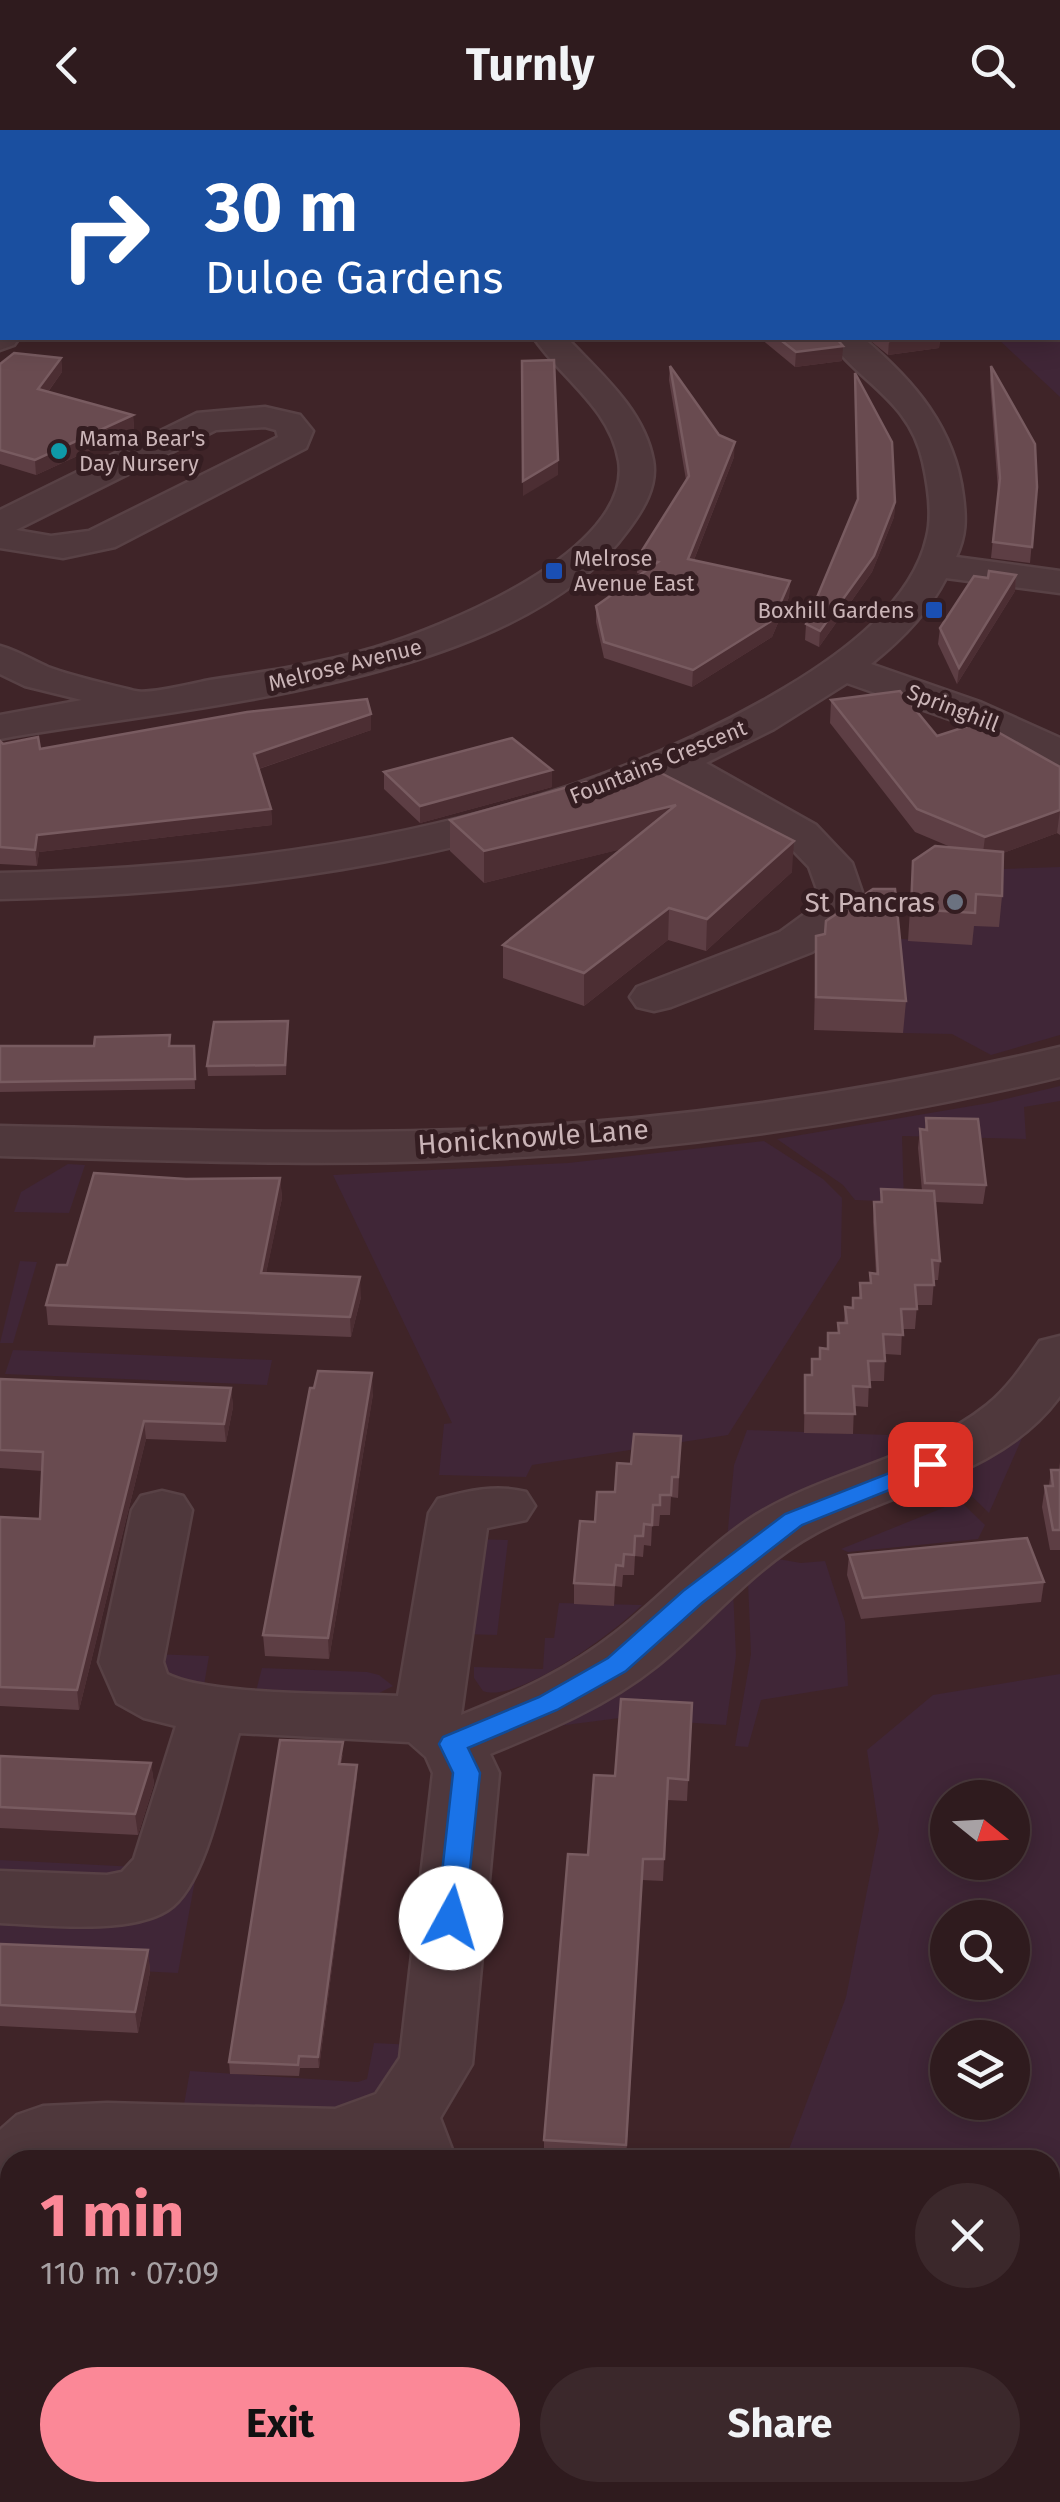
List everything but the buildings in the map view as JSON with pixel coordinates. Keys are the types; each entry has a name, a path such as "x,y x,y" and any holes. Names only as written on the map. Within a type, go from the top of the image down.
{"street":[{"name":"Melrose Avenue","path":"8,725 146,701 269,686 404,654 513,605 592,552 617,522 634,491 637,464 629,435 606,401 552,340"},
{"name":"Fountains Crescent","path":"0,886 194,875 405,842 511,818 587,794 786,706 844,668 888,630 917,596 935,565 948,518 944,480 932,436 906,398 846,340"},
{"path":"0,524 209,420 265,417 288,422 296,431 294,441 280,450 102,540 52,550 0,537"},
{"path":"935,565 1060,582"},
{"path":"0,658 39,678 146,701"},
{"name":"Springhill","path":"844,668 966,711 1060,754"},
{"path":"8,725 39,678"},
{"path":"670,760 800,834 830,863 840,892 824,921 796,942 689,995"},
{"name":"Honicknowle Lane","path":"0,1141 296,1148 533,1140 742,1119 897,1097 1060,1062"},
{"path":"162,1510 131,1662 140,1687 166,1702 439,1732 548,1704 617,1664 692,1597 794,1519 930,1464 975,1441 1018,1411 1046,1380 1060,1353"},
{"path":"28,2150 43,2136 107,2133 410,2137 436,2064 466,1773 439,1732 459,1513 505,1506"},
{"path":"0,1897 106,1901 144,1892 164,1870 214,1709"}],"shaded area":[{"path":"999,340 1060,340 1060,397"},
{"path":"1060,867 1060,1035 991,1055 952,1034 903,1033 896,957 885,948 902,939 939,941 971,870"},
{"path":"1060,1086 1060,1101 1024,1107 1026,1139 902,1136 904,1202 855,1200 843,1185 777,1139 989,1103"},
{"path":"764,1141 823,1179 842,1198 841,1257 728,1435 532,1465 526,1477 439,1475 444,1424 452,1423 333,1175 568,1163"},
{"path":"68,1164 85,1165 69,1213 14,1212 21,1192"},
{"path":"20,1261 37,1262 13,1343 0,1343"},
{"path":"13,1350 272,1360 267,1385 5,1374"},
{"path":"1030,1420 989,1513 949,1474"},
{"path":"747,1430 946,1437 727,1539 734,1465"},
{"path":"960,1501 985,1525 978,1539 848,1552 841,1549"},
{"path":"474,1539 508,1540 497,1635 463,1634"},
{"path":"778,1559 801,1563 825,1561 845,1622 848,1686 761,1700 748,1747 735,1746 751,1654 748,1583"},
{"path":"733,1589 736,1656 726,1725 620,1718 542,1728"},
{"path":"559,1603 642,1605 589,1647 542,1676 519,1687 483,1691 474,1678 474,1667 543,1669 545,1638 554,1638"},
{"path":"151,1654 209,1656 203,1691 168,1685"},
{"path":"262,1668 367,1672 379,1675 393,1686 373,1696 256,1691"},
{"path":"1060,1674 1060,2150 789,2150 846,1997 879,1830 867,1750 933,1695"},
{"path":"0,1860 138,1867 129,1875 0,1878"},
{"path":"196,1875 178,1973 0,1964 0,1916"},
{"path":"374,2043 416,2045 411,2065 358,2113 183,2110 190,2071 358,2082 367,2079"}],"place":[{"name":"Mama Bear's Day Nursery","path":"59,451"},
{"name":"Melrose Avenue East","path":"554,571"},
{"name":"Boxhill Gardens","path":"934,610"},
{"name":"St Pancras","path":"955,902"}],"route":[{"path":"451,1918 466,1773 452,1744 548,1704 617,1664 692,1597 794,1519 930,1464"}]}
